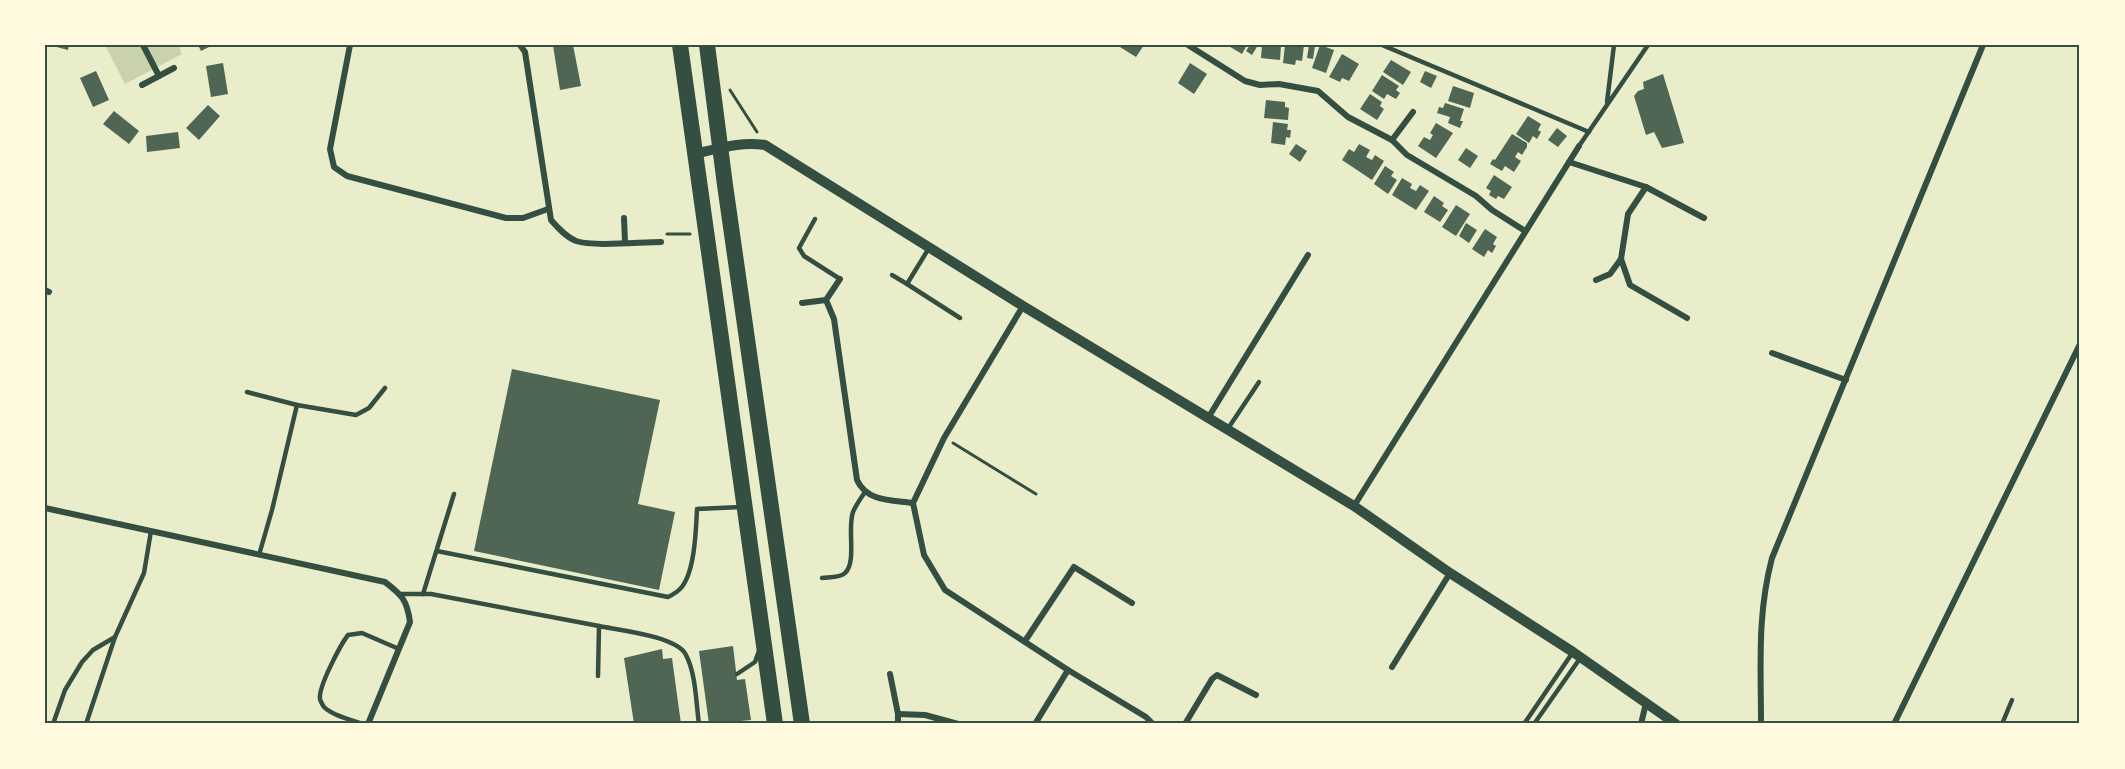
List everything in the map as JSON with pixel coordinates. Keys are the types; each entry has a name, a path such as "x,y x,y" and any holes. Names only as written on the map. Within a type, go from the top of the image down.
{"highway":[{"path":"680,45 774,724"},
{"path":"707,45 802,724"}],"street":[{"path":"143,45 159,76"},
{"path":"350,45 330,149 334,166 347,176 506,218 523,218 548,209"},
{"path":"520,45 525,52 551,220 564,234 575,241 590,244 661,242"},
{"path":"1188,45 1245,81 1260,85 1279,84 1318,91 1348,117 1392,140 1407,155 1476,196 1492,210 1526,231"},
{"path":"1761,724 1761,618 1765,586 1772,558 1983,45"},
{"path":"142,85 174,68"},
{"path":"1392,140 1413,112"},
{"path":"694,154 749,143 765,145 1023,306 1354,506 1450,573 1577,654 1676,724"},
{"path":"1354,506 1579,146"},
{"path":"1569,162 1646,187 1704,219"},
{"path":"1596,280 1610,274 1621,259 1628,214 1646,187"},
{"path":"624,218 625,242"},
{"path":"1208,418 1308,255"},
{"path":"1621,259 1630,285 1687,318"},
{"path":"802,303 826,300 840,279"},
{"path":"826,300 834,319 857,480 865,492 878,498 913,503"},
{"path":"1023,306 944,438 913,503 924,555 945,590 1068,670 1146,717 1153,724"},
{"path":"1894,724 2080,344"},
{"path":"1772,353 1846,380"},
{"path":"45,508 385,582 402,594 408,607 410,622 365,724"},
{"path":"1025,641 1074,567 1132,603"},
{"path":"1392,667 1450,573"},
{"path":"1035,724 1068,670"},
{"path":"890,674 898,724"},
{"path":"1185,724 1212,679 1217,675 1256,695"},
{"path":"1641,724 1646,703"},
{"path":"898,714 925,715 958,724"}],"lane":[{"path":"1382,45 1589,132"},
{"path":"1396,51 1400,45"},
{"path":"1607,104 1614,45"},
{"path":"1579,146 1648,45"},
{"path":"815,219 799,248 804,256 840,279"},
{"path":"907,284 929,248"},
{"path":"892,275 960,318"},
{"path":"1227,430 1259,382"},
{"path":"247,392 297,405 356,415 369,408 385,388"},
{"path":"259,555 297,405"},
{"path":"822,578 842,575 847,571 853,512 865,492"},
{"path":"423,594 454,494"},
{"path":"437,551 668,597 682,588 688,574 693,554 697,509 744,507"},
{"path":"86,724 116,637 144,573 151,531"},
{"path":"402,594 423,594 598,626 671,642 686,653 692,672 699,724"},
{"path":"598,626 598,676"},
{"path":"365,724 330,711 320,699 321,689 348,635 362,633 399,649"},
{"path":"53,724 64,690 82,662 93,650 116,637"},
{"path":"736,674 755,662 763,640"},
{"path":"1524,724 1577,654"},
{"path":"1534,724 1577,654"},
{"path":"2002,724 2012,700"}],"path":[{"path":"729,88 765,145"},
{"path":"665,234 691,234"},
{"path":"944,438 1036,494"}],"green space":[{"path":"105,45 178,45 182,54 125,84"}],"building":[{"path":"49,45 69,45 68,50"},
{"path":"198,45 213,45 201,51"},
{"path":"553,45 573,45 581,86 560,90"},
{"path":"1121,45 1144,45 1136,57 1120,47"},
{"path":"1227,45 1247,45 1242,54"},
{"path":"1250,45 1258,45 1252,55 1246,51"},
{"path":"1262,45 1281,45 1280,60 1261,58"},
{"path":"1285,45 1304,45 1302,61 1296,60 1295,65 1283,63"},
{"path":"1309,45 1315,46 1313,59 1307,58"},
{"path":"1320,45 1334,50 1326,73 1312,68"},
{"path":"1342,54 1359,64 1349,81 1342,78 1340,82 1329,77"},
{"path":"1391,60 1411,72 1403,85 1383,72"},
{"path":"223,63 228,94 211,97 206,66"},
{"path":"1190,63 1207,74 1194,94 1178,83"},
{"path":"96,71 109,100 93,107 80,78"},
{"path":"1425,71 1437,76 1431,88 1420,82"},
{"path":"1663,74 1684,143 1662,148 1654,132 1646,135 1634,96 1638,91 1644,89 1643,82"},
{"path":"1382,75 1399,86 1396,90 1400,93 1396,99 1387,94 1384,99 1372,91"},
{"path":"1453,86 1474,93 1470,108 1448,101"},
{"path":"1370,94 1382,102 1380,106 1384,109 1377,120 1360,109"},
{"path":"1266,100 1285,102 1285,107 1289,108 1288,120 1264,118"},
{"path":"1445,103 1464,109 1460,128 1448,123 1450,117 1437,113 1439,107 1443,108"},
{"path":"208,105 220,116 199,140 186,128"},
{"path":"114,111 139,131 129,144 103,124"},
{"path":"1528,116 1541,124 1538,130 1541,132 1537,139 1533,136 1529,143 1516,134"},
{"path":"1273,122 1288,124 1287,130 1291,130 1290,138 1286,137 1285,145 1271,143"},
{"path":"1436,123 1453,133 1436,158 1418,146 1424,137 1430,140 1433,135 1430,133"},
{"path":"1557,128 1567,136 1558,147 1548,140"},
{"path":"178,132 180,148 147,152 146,136"},
{"path":"1512,134 1527,143 1527,147 1522,155 1518,152 1515,157 1521,161 1514,172 1505,166 1502,171 1490,164"},
{"path":"1296,144 1307,151 1300,162 1289,154"},
{"path":"1359,144 1370,150 1366,157 1372,160 1375,155 1384,161 1372,180 1342,160 1349,149 1354,152"},
{"path":"1466,148 1478,156 1470,168 1458,160"},
{"path":"1385,166 1394,172 1391,176 1397,180 1388,194 1374,184"},
{"path":"1494,175 1512,187 1504,199 1498,196 1496,199 1489,195 1491,191 1486,188"},
{"path":"1402,178 1412,184 1410,188 1416,191 1420,185 1429,191 1416,210 1392,195"},
{"path":"1434,196 1444,203 1442,206 1448,210 1440,222 1424,212"},
{"path":"1456,205 1470,214 1456,236 1442,227"},
{"path":"1466,223 1477,230 1469,243 1459,236"},
{"path":"1485,229 1497,237 1492,253 1488,250 1484,257 1472,249"},
{"path":"512,369 660,400 638,504 675,512 659,590 474,551"},
{"path":"733,646 737,680 745,679 751,720 709,724 699,651"},
{"path":"662,649 663,659 672,658 681,724 634,724 624,658"}]}
